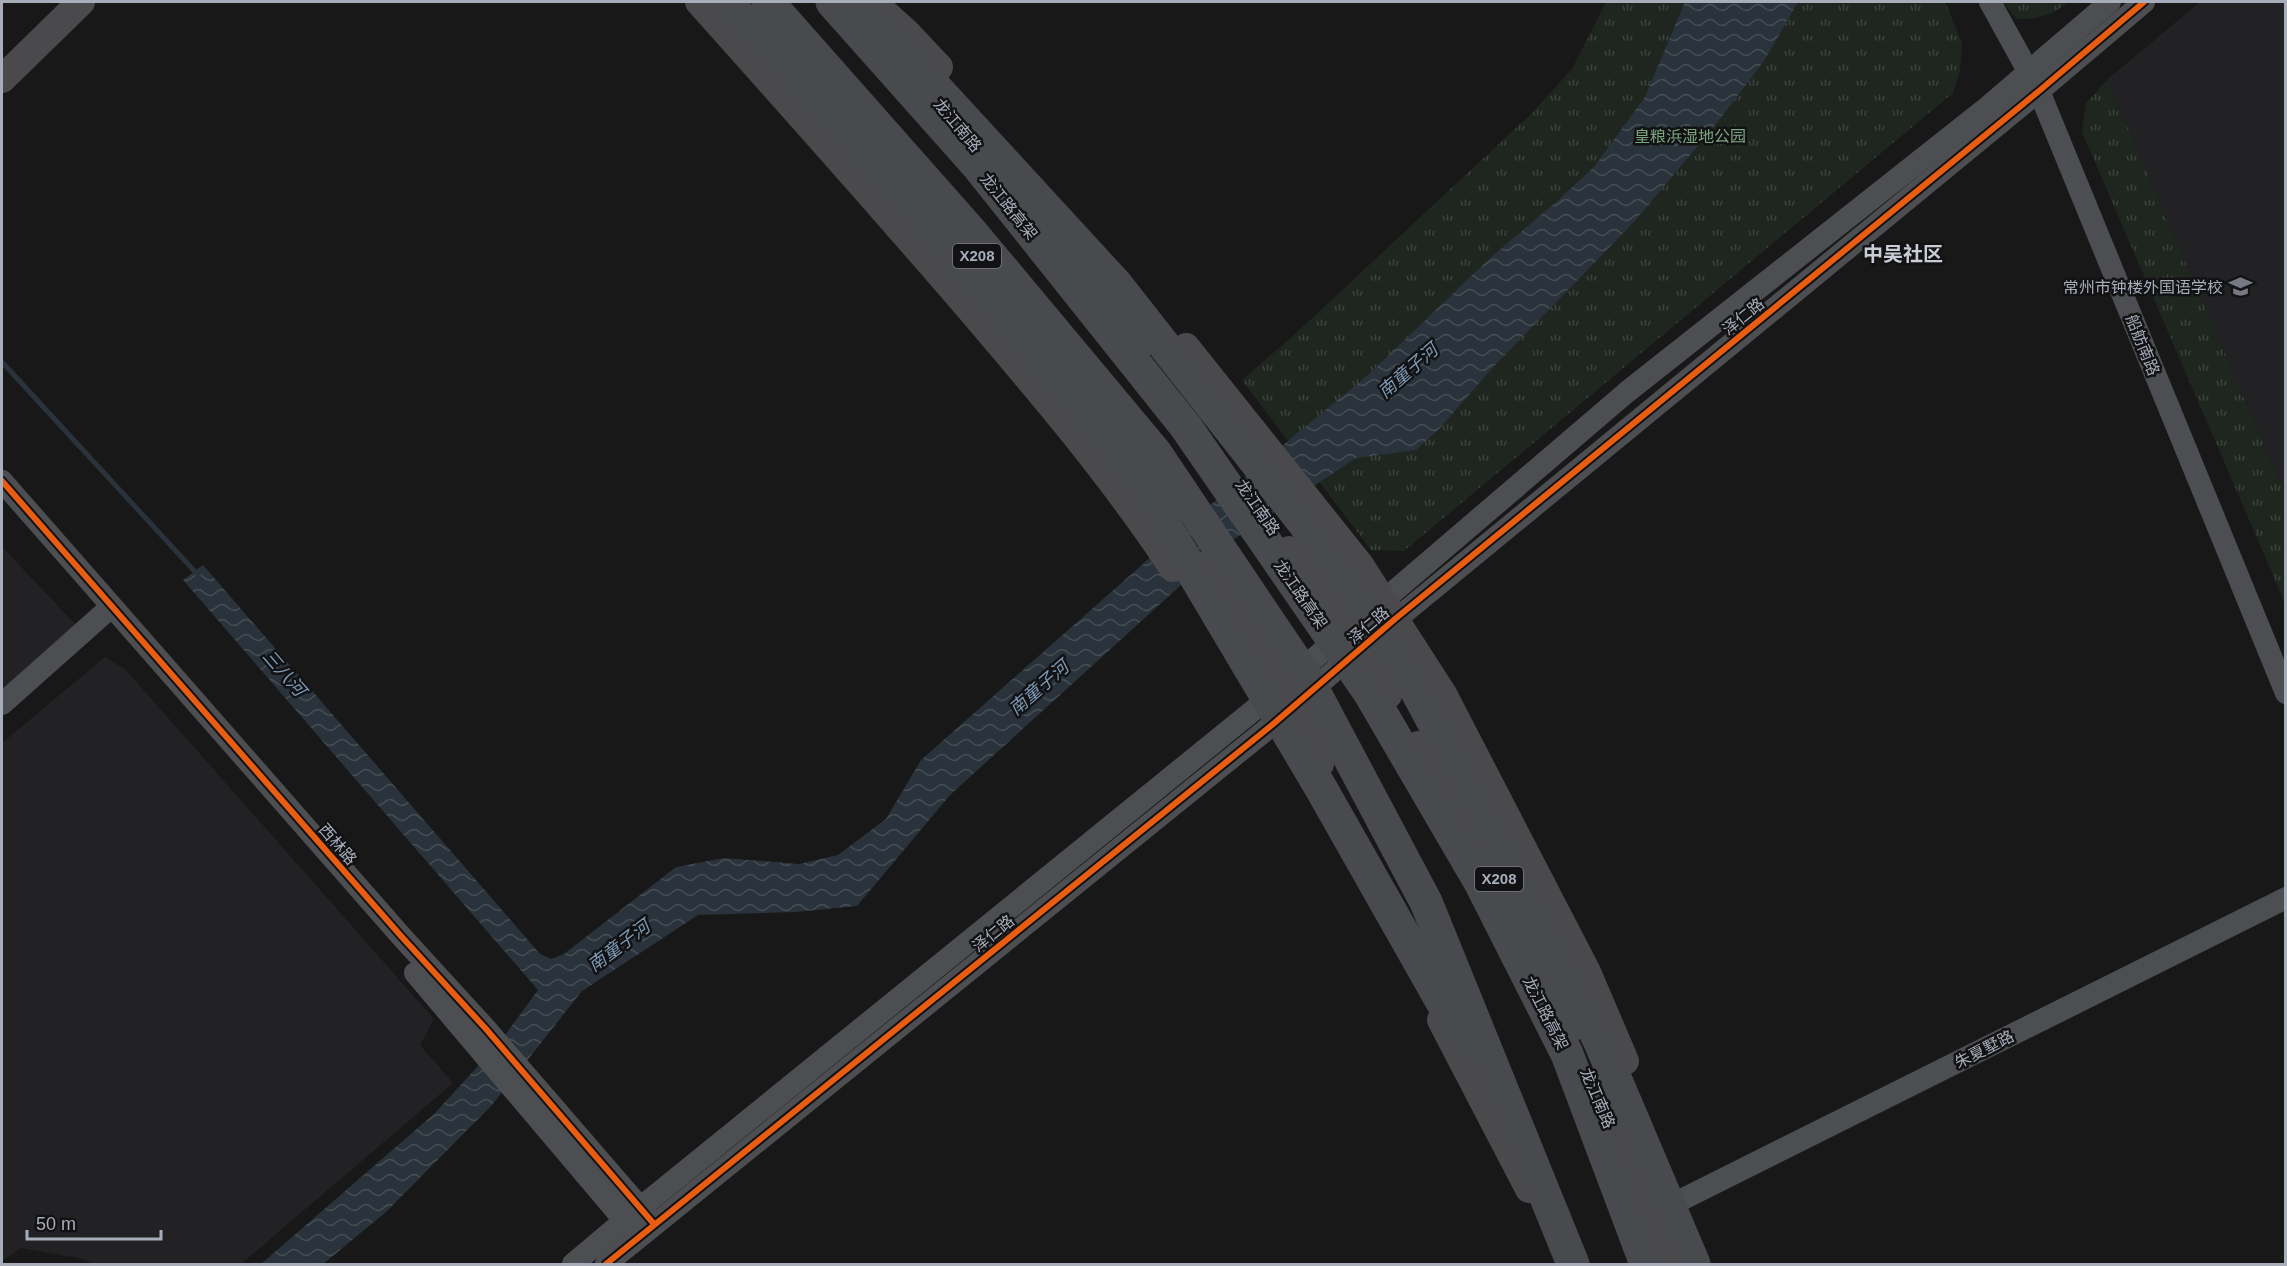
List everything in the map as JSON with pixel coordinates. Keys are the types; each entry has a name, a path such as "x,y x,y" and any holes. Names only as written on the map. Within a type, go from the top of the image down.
{"highway":[{"path":"727,2 887,179 1138,480 1322,790 1530,1157"},
{"path":"768,2 973,234 1155,452 1307,678 1426,902 1573,1264"},
{"name":"龙江路高架","path":"832,2 977,165 1186,427 1369,692 1481,884 1567,1054 1646,1264"},
{"path":"855,2 1116,284 1303,522 1407,673 1532,908 1599,1040 1694,1264"}],"main road":[{"path":"2,79 81,2"},
{"path":"699,2 1037,387 1152,536 1266,715 1397,936"},
{"name":"X208","path":"757,2 1023,310 1185,520 1290,695 1397,936 1536,1203 1556,1264"},
{"name":"龙江南路","path":"855,2 1105,297 1354,639 1526,924 1668,1264"},
{"path":"872,2 908,34 1127,274 1310,502 1359,565 1389,610 1443,694 1587,972 1709,1264"},
{"path":"1600,1103 1709,1264"}],"street":[{"name":"船舫南路","path":"1990,2 2034,81 2286,693"},
{"name":"泽仁路","path":"2034,81 2110,2"},
{"name":"泽仁路","path":"573,1264 639,1222 1266,715 1389,610 2034,81 2144,2"},
{"name":"西林路","path":"2,481 105,612"},
{"name":"西林路","path":"2,504 105,612 479,1034 639,1222"},
{"path":"2,704 105,612"},
{"name":"朱夏墅路","path":"1683,1199 2286,898"},
{"name":"泽仁路","path":"606,1264 639,1222"}],"shaded area":[{"name":"常州市钟楼外国语学校","path":"2200,2 2285,2 2285,493 2107,80"},
{"path":"2,547 77,626 2,692"},
{"path":"105,657 125,669 434,1019 420,1045 453,1083 241,1264 93,1264 84,1259 21,1248 2,1261 2,743"}],"green space":[{"name":"皇粮浜湿地公园","path":"1606,2 1945,2 1962,43 1960,71 1953,93 1404,551 1371,550 1242,380 1293,336 1532,113 1572,69"},
{"path":"2002,2 2068,2 2051,13 2017,19"},
{"path":"2107,80 2285,493 2285,603 2082,132 2086,103"}],"water":[{"name":"南童子河","path":"1685,2 1798,2 1764,61 1713,128 1633,223 1495,365 1440,428 1416,450 1356,458 1225,545 950,795 857,906 795,912 698,915 582,991 492,1105 386,1212 323,1264 261,1264 435,1113 500,1042 538,990 183,580 203,565 540,954 551,959 564,954 676,867 724,858 799,864 838,855 886,819 921,760 1203,511 1369,374 1489,259 1594,167 1645,97"}],"waterway":[{"name":"三八河","path":"2,362 198,575"}],"cycle path":[{"path":"606,1264 1272,725 1395,619 2039,91 2144,2"},
{"path":"2,481 401,936 486,1029 654,1224"}],"place":[{"name":"常州市钟楼外国语学校","path":"2241,287"}],"district":[{"name":"中吴社区","path":"1903,254"}]}
